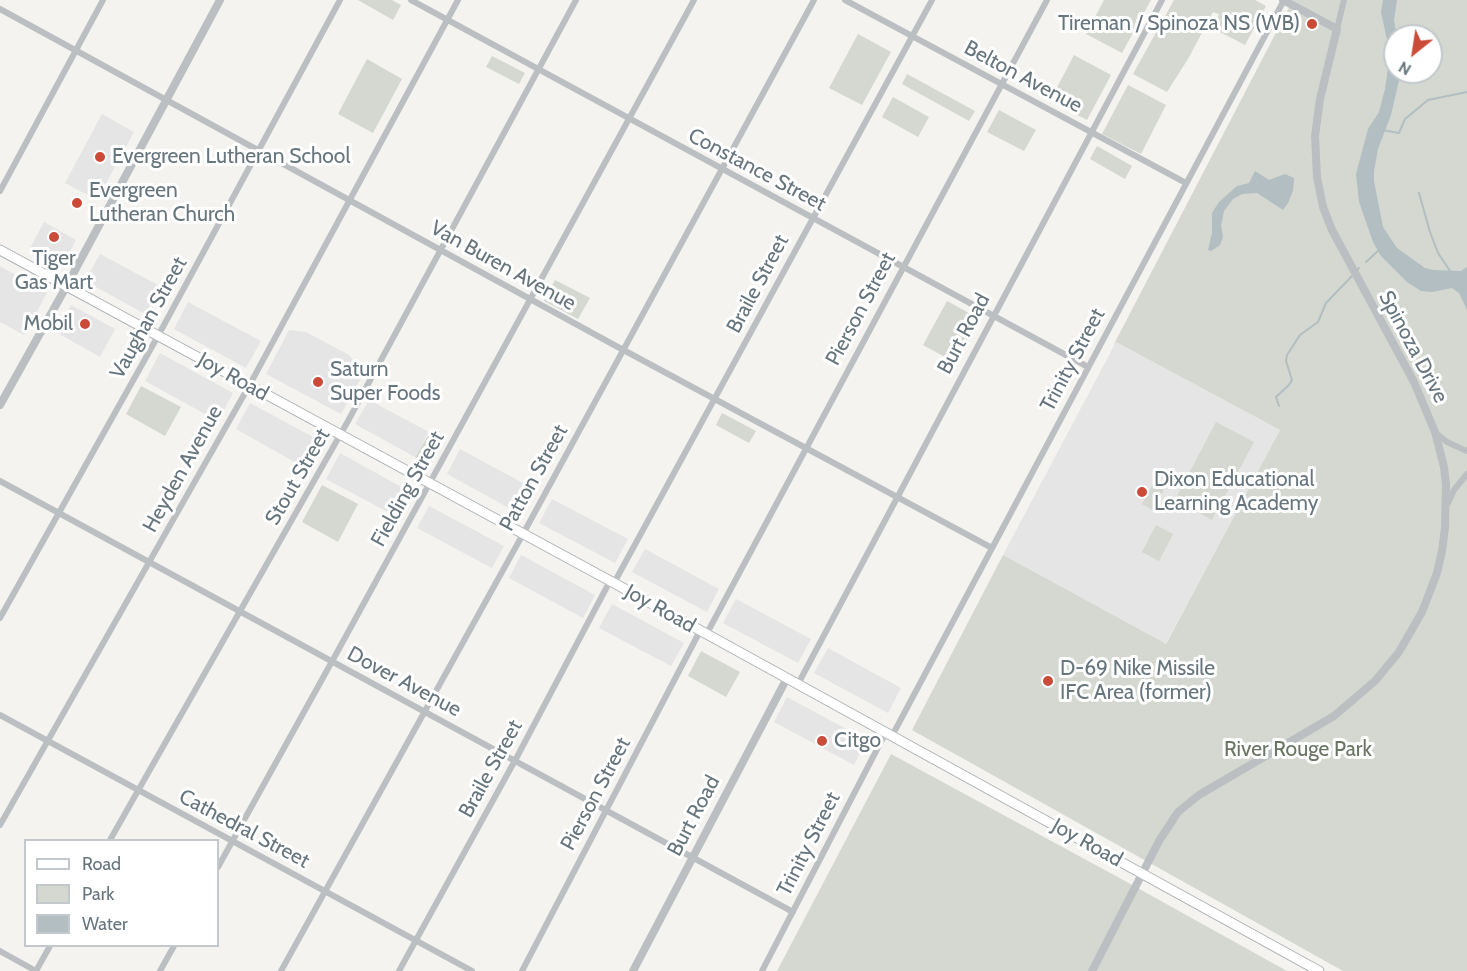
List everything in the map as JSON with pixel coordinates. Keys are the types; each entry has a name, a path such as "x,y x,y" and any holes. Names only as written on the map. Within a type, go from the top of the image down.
{"main road":[{"name":"Joy Road","path":"0,250 612,582 1319,971"}],"street":[{"path":"0,190 103,0"},
{"path":"0,405 220,0"},
{"name":"Vaughan Street","path":"0,618 158,336 340,0"},
{"name":"Constance Street","path":"411,0 1088,367"},
{"name":"Heyden Avenue","path":"0,825 249,386 458,0"},
{"name":"Stout Street","path":"112,839 340,436 576,0"},
{"name":"Fielding Street","path":"219,865 694,0"},
{"name":"Patton Street","path":"280,971 523,534 814,0"},
{"name":"Belton Avenue","path":"845,0 1186,183"},
{"name":"Braile Street","path":"399,971 932,0"},
{"name":"Pierson Street","path":"522,971 606,810 806,449 1047,0"},
{"name":"Burt Road","path":"798,684 1162,0"},
{"path":"1283,0 1337,29"},
{"name":"Trinity Street","path":"762,971 992,548 1283,0"},
{"name":"Spinoza Drive","path":"1092,971 1168,826 1186,805 1334,716 1362,694 1388,668 1412,633 1430,595 1442,551 1445,509 1444,467 1435,432 1414,382 1332,230 1323,207 1317,177 1315,136 1320,99 1344,0"},
{"name":"Van Buren Avenue","path":"0,9 714,400 992,548"},
{"path":"1435,432 1448,442 1467,451"},
{"path":"1445,509 1454,490 1467,474"},
{"name":"Dover Avenue","path":"0,481 793,912"},
{"name":"Burt Road","path":"633,971 787,678"},
{"name":"Cathedral Street","path":"0,715 472,971"},
{"path":"0,951 36,971 49,947"},
{"path":"160,971 173,947"}],"shaded area":[{"name":"Evergreen Lutheran School","path":"102,114 134,132 97,200 65,183"},
{"path":"44,222 76,240 61,268 29,250"},
{"path":"100,254 160,286 145,314 85,281"},
{"path":"0,266 47,293 24,335 0,322"},
{"path":"188,302 261,341 246,368 174,329"},
{"path":"71,305 115,329 100,357 56,332"},
{"path":"289,330 306,332 349,355 364,373 341,414 266,374"},
{"name":"Dixon Educational Learning Academy","path":"1116,342 1280,430 1165,645 1003,555"},
{"path":"160,353 233,393 218,421 145,381"},
{"path":"369,400 429,432 415,457 355,424"},
{"path":"250,403 324,443 309,470 236,429"},
{"path":"460,449 536,490 522,515 447,474"},
{"path":"340,453 414,494 401,519 326,479"},
{"path":"552,499 628,539 615,563 539,523"},
{"path":"429,506 504,546 492,568 417,528"},
{"path":"645,549 719,589 707,612 632,572"},
{"path":"521,555 595,595 583,618 509,578"},
{"path":"736,599 811,639 798,663 723,623"},
{"path":"612,604 684,643 671,666 599,628"},
{"path":"828,648 901,688 888,713 814,673"},
{"path":"787,697 867,740 854,765 774,722"}],"green space":[{"path":"358,0 392,0 401,5 393,20"},
{"path":"1104,0 1151,0 1122,53 1086,34"},
{"path":"1174,0 1255,0 1266,6 1245,45 1212,28 1219,14 1213,12 1167,92 1133,74"},
{"name":"River Rouge Park","path":"1293,0 1467,0 1467,971 1343,971 912,730 1003,555 1166,644 1280,430 1116,342 1113,346"},
{"path":"858,34 891,52 862,105 829,88"},
{"path":"1074,55 1111,75 1087,120 1050,101"},
{"path":"492,56 525,73 519,84 486,67"},
{"path":"367,59 402,79 373,133 338,114"},
{"path":"907,74 975,111 969,121 902,84"},
{"path":"1128,85 1166,105 1141,154 1102,134"},
{"path":"893,97 929,117 918,137 882,117"},
{"path":"999,110 1036,130 1024,151 987,132"},
{"path":"1097,146 1132,166 1125,179 1090,159"},
{"path":"555,280 590,298 578,319 544,301"},
{"path":"947,301 980,319 956,363 923,345"},
{"path":"141,386 181,407 165,436 126,414"},
{"path":"722,413 756,431 749,443 716,425"},
{"path":"1216,422 1254,442 1212,520 1175,500"},
{"path":"429,434 443,441 430,465 415,457"},
{"path":"1158,479 1167,484 1153,510 1142,504"},
{"path":"322,485 358,504 338,542 302,522"},
{"path":"1156,525 1173,534 1159,561 1142,552"},
{"path":"701,651 740,672 726,697 688,676"},
{"path":"891,754 1125,881 1287,971 777,971"}],"water":[{"path":"1383,0 1397,0 1395,24 1384,24 1381,12"},
{"path":"1386,84 1398,84 1391,115 1378,149 1374,171 1383,227 1397,248 1425,268 1461,271 1467,267 1467,310 1459,293 1452,288 1432,292 1421,291 1407,282 1381,256 1373,242 1359,202 1356,174 1368,129 1379,112"},
{"path":"1255,171 1269,180 1285,174 1294,178 1293,191 1288,203 1283,210 1257,193 1242,194 1233,199 1224,211 1221,226 1223,237 1220,245 1211,251 1208,250 1212,233 1212,213 1219,202 1237,186 1249,183"}],"waterway":[{"path":"1382,130 1399,133 1405,119 1428,100 1467,92"},
{"path":"1419,193 1438,253 1450,271"},
{"path":"1366,262 1379,250"},
{"path":"1279,406 1276,397 1292,380 1286,361 1287,355 1300,335 1318,322 1326,303 1353,275"}],"place":[{"name":"Tireman / Spinoza NS (WB)","path":"1312,24"},
{"name":"Evergreen Lutheran School","path":"100,157"},
{"name":"Evergreen Lutheran Church","path":"77,203"},
{"name":"Tiger Gas Mart","path":"54,237"},
{"name":"Mobil","path":"85,324"},
{"name":"Saturn Super Foods","path":"318,382"},
{"name":"Dixon Educational Learning Academy","path":"1142,492"},
{"name":"D-69 Nike Missile IFC Area (former)","path":"1048,681"},
{"name":"Citgo","path":"822,741"}]}
